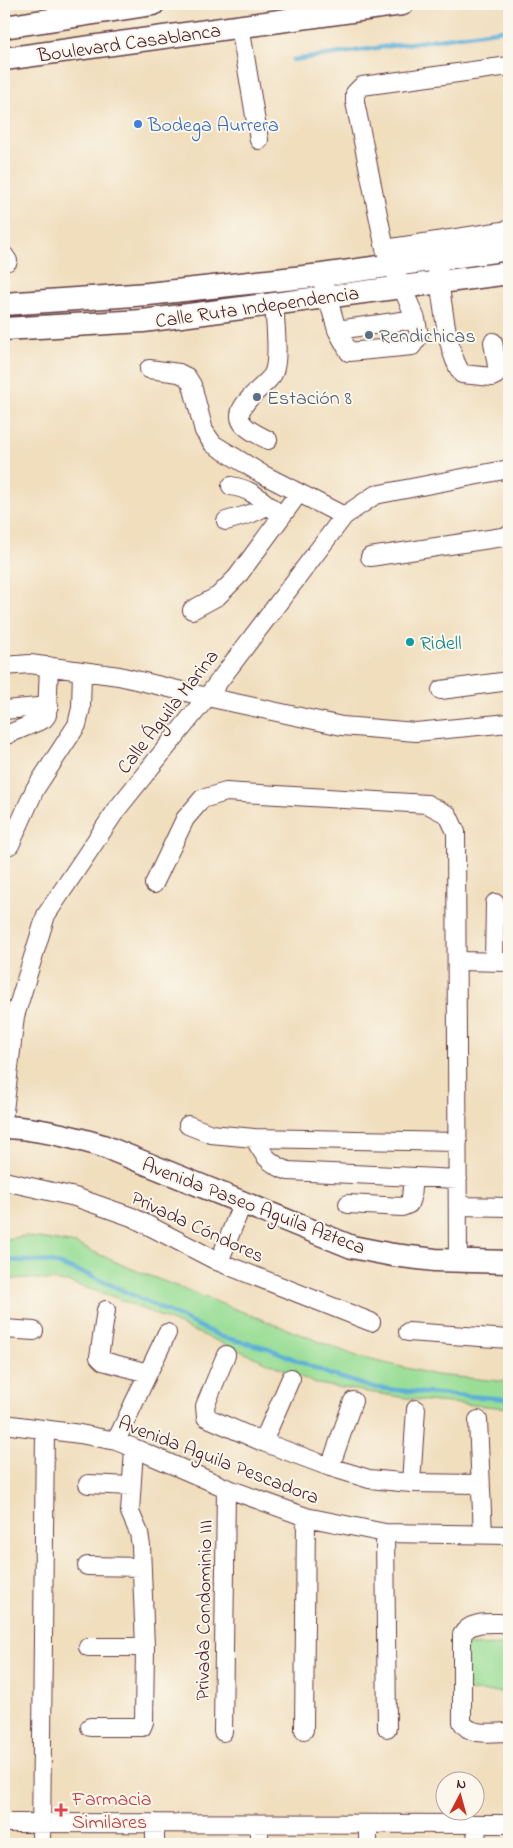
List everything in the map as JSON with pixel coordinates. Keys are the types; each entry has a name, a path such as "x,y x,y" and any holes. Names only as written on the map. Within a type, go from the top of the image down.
{"main road":[{"name":"Boulevard Casablanca","path":"4,27 153,4"},
{"name":"Boulevard Casablanca","path":"4,59 402,4"},
{"name":"Calle Ruta Independencia","path":"4,304 148,294 322,275 389,257 434,259 509,249"},
{"name":"Calle Ruta Independencia","path":"4,329 143,321 509,273"},
{"name":"Avenida Paseo Aguila Azteca","path":"4,1127 26,1128 65,1135 103,1146 352,1247 435,1260 509,1262"}],"street":[{"path":"240,26 258,140"},
{"path":"322,275 337,330 349,352 412,346 419,336 416,319 389,257 355,102 355,93 362,86 509,66"},
{"path":"389,257 509,230"},
{"path":"434,259 447,332 458,368 462,374 492,377 496,375 498,372 493,342"},
{"path":"268,440 244,425 240,416 242,405 268,381 274,372 276,344 274,304"},
{"path":"337,330 416,319"},
{"path":"149,368 187,376 192,385 204,431 213,444 298,494 318,501 344,516"},
{"name":"Calle Águila Marina","path":"4,1111 9,1015 46,915 117,809 207,697 344,516 375,495 509,468"},
{"path":"231,486 245,488 282,516"},
{"path":"192,610 218,596 237,577 298,494"},
{"path":"226,521 250,514 267,506"},
{"path":"370,557 509,536"},
{"path":"4,666 30,664 119,676 342,726 416,732 509,723"},
{"path":"4,736 44,719 47,715 49,706 49,666"},
{"path":"10,844 36,789 77,725 81,708 82,670"},
{"path":"441,690 509,681"},
{"path":"4,710 49,706"},
{"path":"154,884 185,819 202,799 226,792 427,804 448,815 456,832 458,1261"},
{"path":"458,961 502,962 495,903"},
{"path":"188,1125 211,1134 254,1138 458,1142"},
{"path":"254,1138 264,1157 275,1166 288,1171 458,1179"},
{"path":"348,1204 402,1207 409,1204 414,1177"},
{"name":"Privada Cóndores","path":"4,1181 75,1197 132,1217 219,1262 372,1322"},
{"path":"219,1262 242,1204"},
{"path":"458,1206 509,1207"},
{"path":"106,1310 99,1357 103,1361 148,1373"},
{"path":"4,1329 34,1331"},
{"path":"408,1332 509,1339"},
{"path":"116,1441 167,1333"},
{"path":"226,1355 204,1406 206,1417 263,1442 330,1467 369,1479 411,1483 480,1484"},
{"path":"263,1442 291,1378"},
{"path":"330,1467 353,1401"},
{"path":"411,1483 416,1409"},
{"path":"478,1420 483,1535"},
{"name":"Avenida Aguila Pescadora","path":"4,1424 116,1441 226,1488 306,1517 385,1533 509,1535"},
{"path":"42,1844 45,1429"},
{"path":"90,1727 142,1727 144,1725 145,1647 142,1567 139,1533 130,1512 134,1448"},
{"path":"88,1484 131,1486"},
{"name":"Privada Condominio III","path":"223,1732 226,1488"},
{"path":"304,1730 306,1517"},
{"path":"385,1533 387,1728"},
{"path":"87,1566 142,1567"},
{"path":"509,1623 472,1624 465,1628 462,1635 461,1679 462,1722 465,1728 471,1732 509,1732"},
{"path":"88,1647 145,1647"},
{"path":"4,1823 509,1824"},
{"path":"155,1823 155,1844"},
{"path":"259,1824 259,1844"},
{"path":"368,1824 368,1844"},
{"path":"476,1844 477,1824"}],"green space":[{"path":"26,1236 76,1244 127,1267 359,1357 436,1375 509,1382 509,1408 426,1401 317,1384 117,1298 68,1282 26,1278 4,1280 4,1239"},
{"path":"509,1645 509,1692 461,1691 462,1646"}],"waterway":[{"path":"293,60 509,29"},
{"path":"4,1260 51,1262 92,1276 222,1337 268,1348 329,1374 370,1387 509,1399"}],"place":[{"name":"Bodega Aurrera","path":"138,124"},
{"name":"Rendichicas","path":"369,335"},
{"name":"Estación 8","path":"257,397"},
{"name":"Ridell","path":"410,642"},
{"name":"Farmacia Similares","path":"61,1810"}]}
